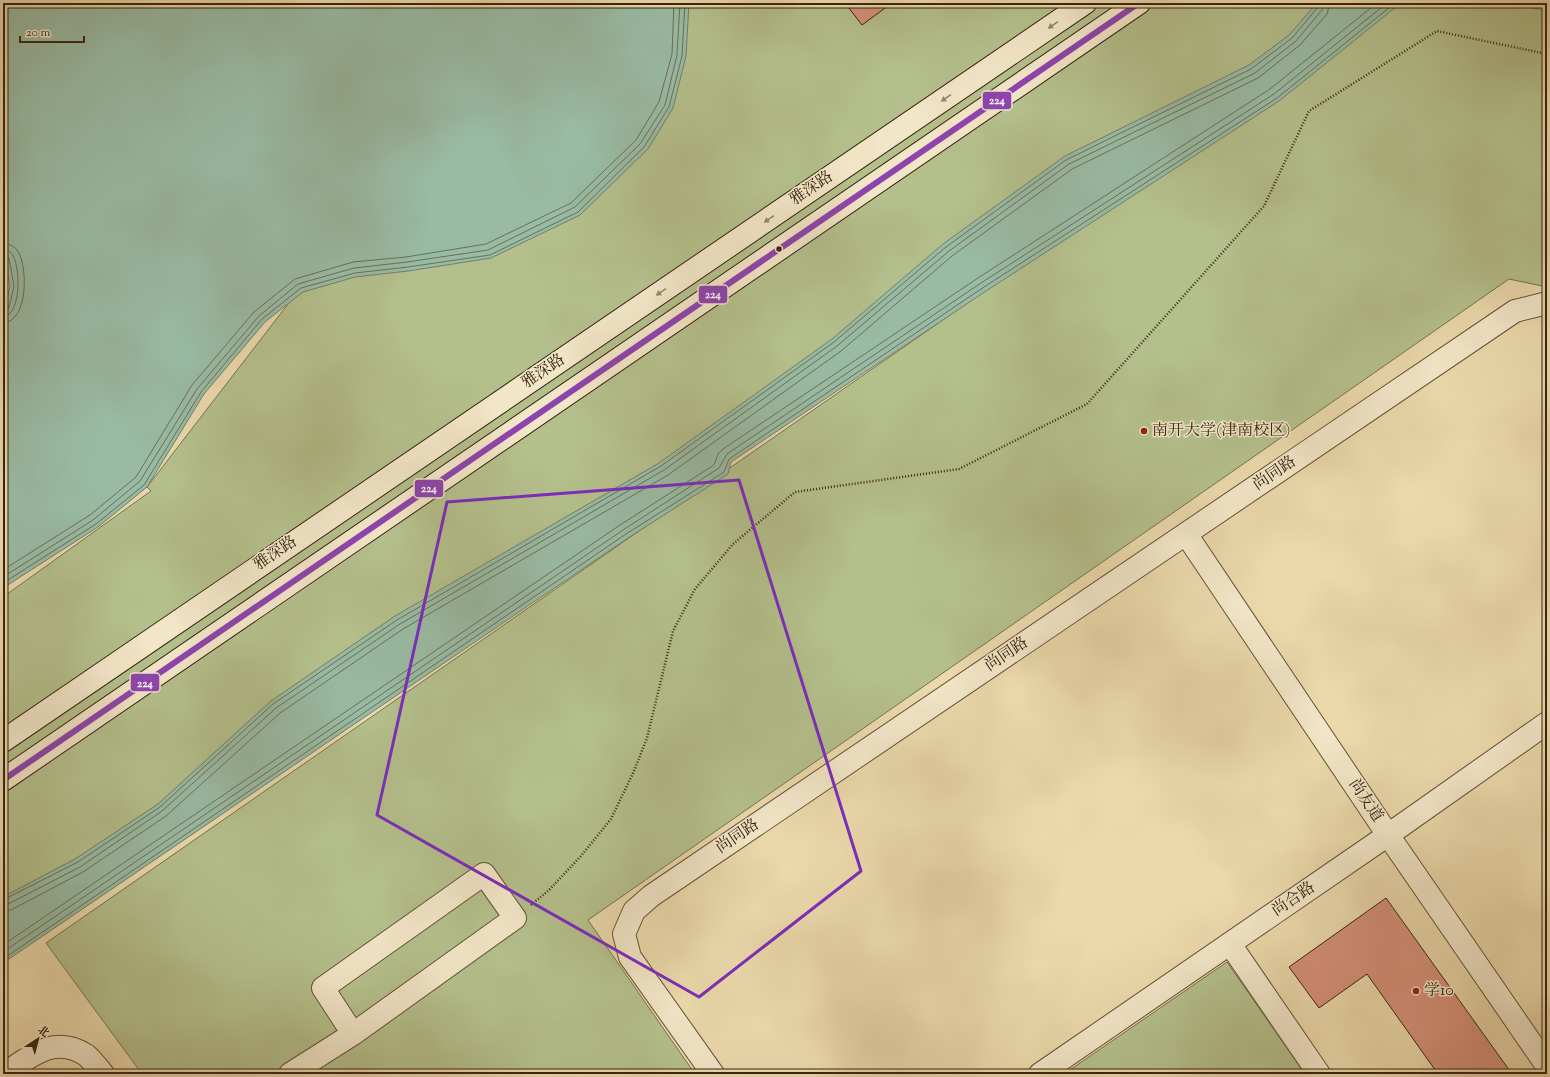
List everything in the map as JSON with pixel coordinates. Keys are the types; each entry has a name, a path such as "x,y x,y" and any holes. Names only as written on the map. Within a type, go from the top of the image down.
{"street":[{"name":"雅深路","path":"3,740 1085,3"},
{"name":"雅深路","path":"3,780 1139,3"},
{"name":"尚同路","path":"713,1074 630,957 624,934 634,911 651,896 1515,311 1546,303"},
{"name":"尚友道","path":"1186,534 1388,835 1547,1066"},
{"name":"尚合路","path":"1040,1074 1388,835 1547,723"},
{"path":"290,1074 353,1034 515,918 484,874 323,988 353,1034"},
{"path":"1230,944 1319,1074"},
{"path":"4,1074 41,1050 63,1046 86,1056 103,1074"}],"path":[{"path":"515,918 550,890 581,856 611,819 634,771 647,738 673,631 695,589 733,544 795,492 959,469 1087,404 1264,206 1309,111 1437,31 1547,54"}],"highlighted area":[{"path":"739,480 861,871 699,997 377,815 447,502"}],"shaded area":[{"path":"520,3 1354,3 3,917 3,597 151,491 147,487"},
{"path":"1399,3 1495,3 1547,10 1547,287 1509,279 588,920 695,1074 142,1074 46,943"},
{"path":"1227,962 1305,1074 1064,1074"}],"water":[{"path":"3,3 689,3 686,56 673,108 648,149 580,215 491,258 408,271 355,277 303,292 265,322 204,394 147,487 98,527 3,588 3,316 10,286 3,248"},
{"path":"1317,3 1401,3 1279,101 986,291 731,462 728,474 628,538 3,963 3,897 75,859 158,804 271,701 395,616 659,463 832,339 943,244 1065,156 1249,65 1289,35"}],"building":[{"path":"845,3 892,3 862,25"},
{"name":"学10","path":"1386,898 1512,1074 1438,1074 1367,974 1319,1008 1289,967"}],"transit line":[{"name":"224","path":"3,780 1139,3"}],"place":[{"name":"南开大学(津南校区)","path":"1144,431"},
{"name":"学10","path":"1416,991"}]}
